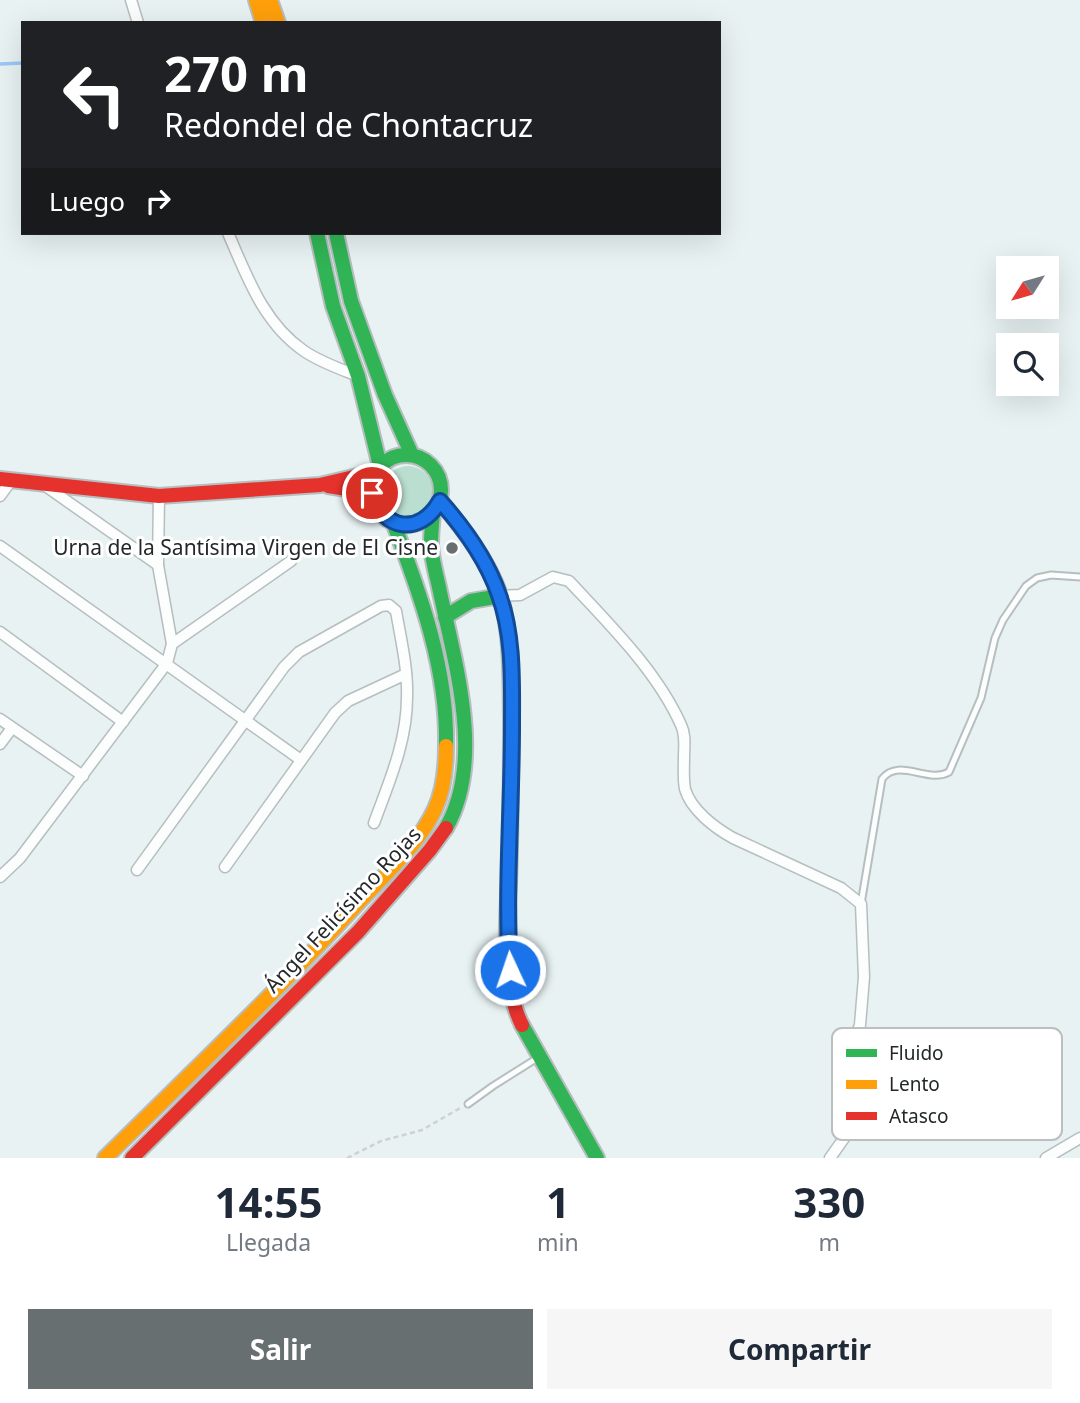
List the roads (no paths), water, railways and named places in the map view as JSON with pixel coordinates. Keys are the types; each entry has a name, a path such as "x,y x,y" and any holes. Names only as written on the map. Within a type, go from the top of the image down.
{"main road":[{"path":"256,0 261,21"},
{"path":"270,0 277,21"},
{"path":"317,235 333,306 358,376 377,469 372,493 378,508 393,522 415,524 425,520 436,507 441,487 438,476 431,467 412,454 385,395 351,301 336,235"},
{"path":"6,480 159,496 320,485 377,469 398,456 412,454"},
{"path":"320,485 372,493"},
{"path":"436,507 470,538 500,596 511,663 512,818 507,915 511,998 539,1057 597,1158"},
{"name":"Ángel Felicísimo Rojas","path":"132,1158 358,932 430,850 447,826 458,803 465,756 461,693 431,546 436,507"},
{"name":"Ángel Felicísimo Rojas","path":"106,1158 344,919 415,839 440,797 446,755 443,695 432,644 393,522"},
{"path":"445,617 463,603 475,598 500,596"}],"street":[{"path":"131,0 137,21"},
{"path":"229,235 253,291 282,332 303,350 358,376"},
{"path":"0,496 6,480"},
{"path":"41,483 158,565"},
{"path":"0,877 20,858 167,663 173,644 158,565 159,496"},
{"path":"0,547 301,760"},
{"path":"173,644 291,561"},
{"path":"500,596 517,596 553,577 569,581 638,659 675,714 684,734 684,787 694,806 725,834 841,888 861,904 864,977 859,1028"},
{"path":"137,870 284,667 299,653 381,606 393,606 406,674 406,719 396,763 374,823"},
{"path":"0,632 123,722"},
{"path":"225,867 335,713 348,701 406,674"},
{"path":"0,719 83,776"},
{"path":"0,744 12,728"},
{"path":"1046,1158 1080,1138"},
{"path":"830,1158 843,1140"}],"lane":[{"path":"861,904 883,779 894,771 941,776 951,770 981,698 995,638 1003,620 1026,586 1037,578 1051,575 1080,577"},
{"path":"468,1104 539,1057"}],"waterway":[{"path":"0,64 21,63"}],"place":[{"name":"Urna de la Santísima Virgen de El Cisne","path":"452,548"}]}
